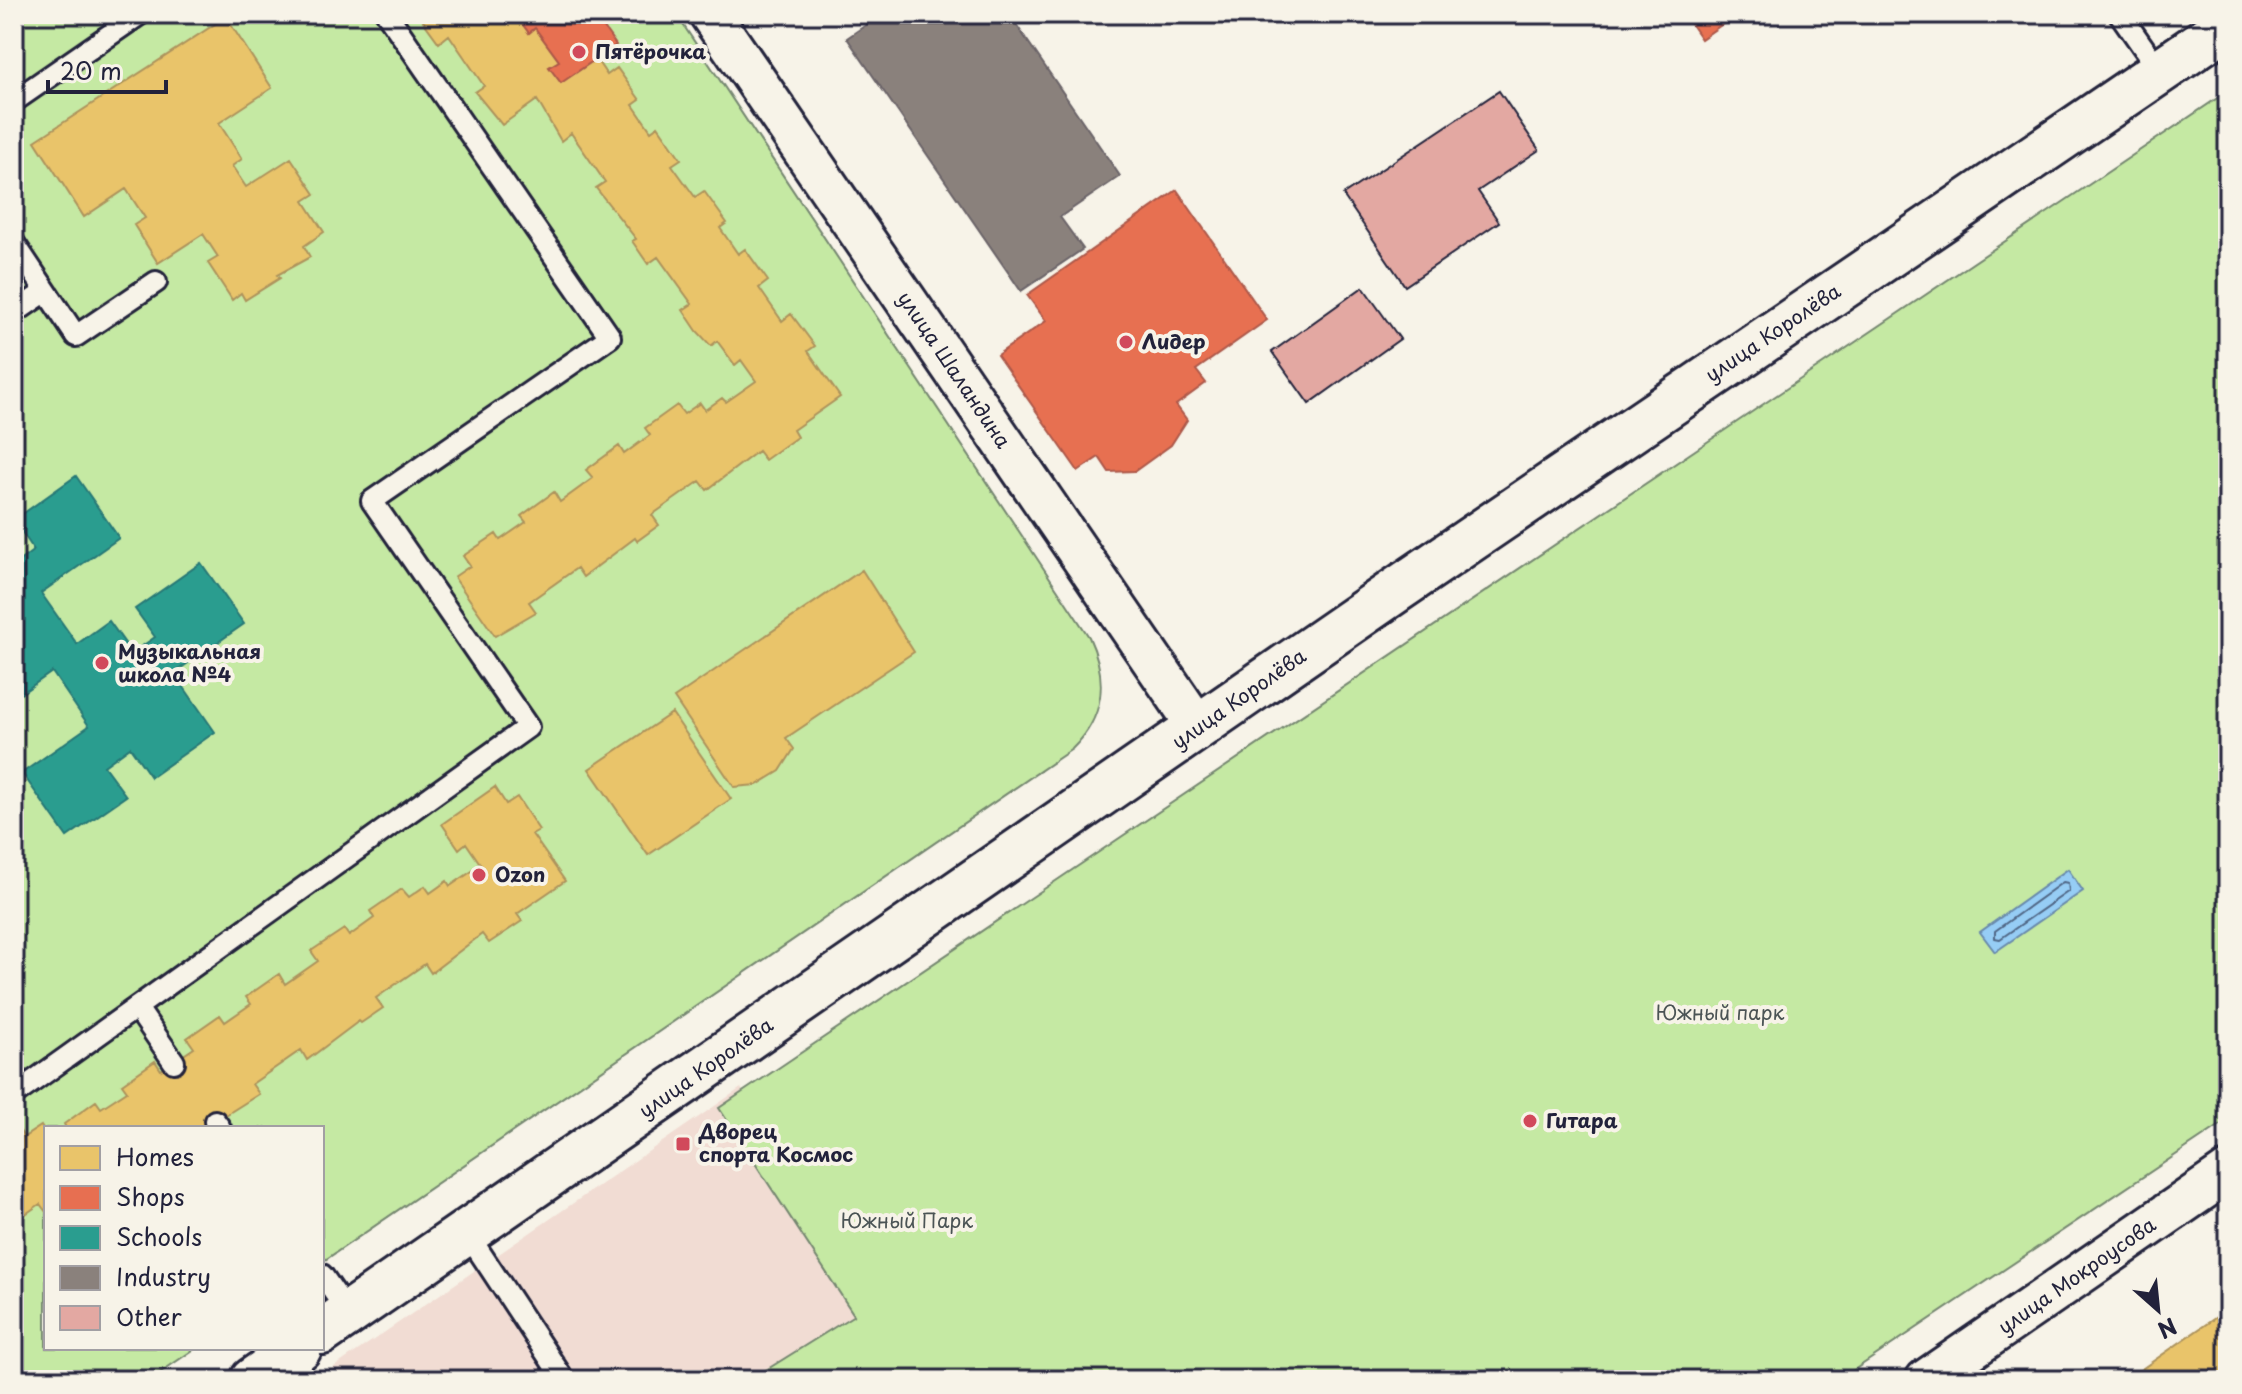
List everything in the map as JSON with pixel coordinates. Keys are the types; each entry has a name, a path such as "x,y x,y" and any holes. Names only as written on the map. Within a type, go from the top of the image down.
{"street":[{"name":"улица Шаландина","path":"710,14 1198,727"},
{"name":"улица Королёва","path":"2159,70 2228,15"},
{"name":"улица Королёва","path":"336,1323 1198,727 2228,25"},
{"name":"улица Мокроусова","path":"1926,1380 2228,1172"},
{"path":"253,1380 296,1350"}],"lane":[{"path":"14,101 140,14"},
{"path":"14,1095 528,727 372,501 610,337 387,14"},
{"path":"2120,14 2159,70"},
{"path":"14,243 76,336 156,282"},
{"path":"14,313 46,291"},
{"path":"137,1008 174,1062"},
{"path":"467,1233 564,1380"},
{"path":"324,1282 336,1323"}],"shaded area":[{"path":"741,1088 926,1380 315,1380"}],"green space":[{"path":"14,14 676,14 1089,637 1101,682 1097,710 1091,724 1072,749 324,1261 324,1126 44,1126 44,1350 193,1350 149,1380 14,1380"},
{"name":"Южный парк","path":"2228,91 2228,1120 1839,1380 750,1380 854,1315 719,1108"}],"water":[{"path":"2068,869 2083,891 1995,952 1980,932"}],"building: Homes":[{"path":"423,14 515,14 529,33 535,28 559,61 549,67 561,83 596,59 607,75 617,68 640,100 633,105 651,131 658,126 681,159 672,165 695,197 704,191 727,223 720,228 738,254 745,249 768,281 759,288 782,321 791,314 815,346 808,351 840,397 793,430 797,437 765,460 758,451 707,490 700,481 652,515 659,525 637,541 635,538 583,577 577,568 529,602 536,612 495,636 454,577 470,566 463,556 496,534 500,540 526,522 521,516 554,492 560,502 593,478 586,470 619,446 624,454 650,435 645,428 677,405 684,414 700,403 705,410 722,398 726,402 756,381 741,360 735,365 717,341 711,346 697,331 683,310 692,304 658,257 648,264 632,241 636,239 596,188 605,182 571,133 561,141 537,100 502,125 475,92 484,86 449,35 439,43 423,21 426,18"},
{"path":"226,17 272,88 219,123 242,159 232,166 246,187 291,158 315,194 304,201 324,232 304,246 310,257 277,275 280,278 245,300 241,293 232,300 208,263 218,257 203,234 158,263 134,225 145,218 126,189 84,217 35,141"},
{"path":"862,570 914,652 786,738 794,749 780,771 757,785 734,787 674,698"},
{"path":"672,713 731,799 648,855 589,769"},
{"path":"495,787 506,804 517,797 539,830 532,834 565,881 517,914 522,921 489,943 482,934 431,973 425,964 376,998 383,1008 361,1023 359,1021 307,1060 301,1050 252,1084 259,1094 208,1126 65,1126 96,1101 101,1108 127,1091 122,1084 155,1061 161,1070 194,1048 187,1038 220,1015 225,1022 251,1004 246,997 279,974 285,984 318,961 311,951 344,929 349,936 374,918 370,911 402,889 409,897 425,886 430,893 447,881 450,886 481,865 466,843 459,849 442,824"},
{"path":"41,1126 44,1131 44,1209 40,1204 14,1222 14,1131 18,1128 24,1137"},
{"path":"2228,1309 2228,1380 2126,1380"}],"building: Shops":[{"name":"Пятёрочка","path":"515,14 594,14 616,45 561,83 549,67 559,61 535,28 529,33"},
{"path":"1684,14 1737,14 1701,39"},
{"name":"Лидер","path":"1177,190 1267,320 1196,370 1206,383 1176,405 1187,420 1171,445 1135,471 1109,472 1099,457 1078,471 997,355 1046,321 1027,295"}],"building: Schools":[{"name":"Музыкальная школа №4","path":"76,476 119,538 41,593 77,644 109,621 132,653 155,637 135,609 201,563 244,624 174,673 215,732 151,777 130,747 104,766 126,796 67,837 22,773 89,726 52,672 19,695 14,688 14,565 34,550 14,520"}],"building: Industry":[{"path":"882,14 1009,14 1120,176 1060,217 1083,249 1021,291 847,38"}],"building: Other":[{"path":"1499,91 1539,150 1478,191 1499,222 1405,286 1343,195"},
{"path":"1363,287 1400,339 1309,404 1272,352"}],"place":[{"name":"Пятёрочка","path":"579,52"},
{"name":"Лидер","path":"1126,342"},
{"name":"Музыкальная школа №4","path":"102,663"},
{"name":"Ozon","path":"479,875"},
{"name":"Гитара","path":"1530,1121"},
{"name":"Дворец спорта Космос","path":"683,1144"}],"park label":[{"name":"Южный Парк","path":"907,1221"}]}
